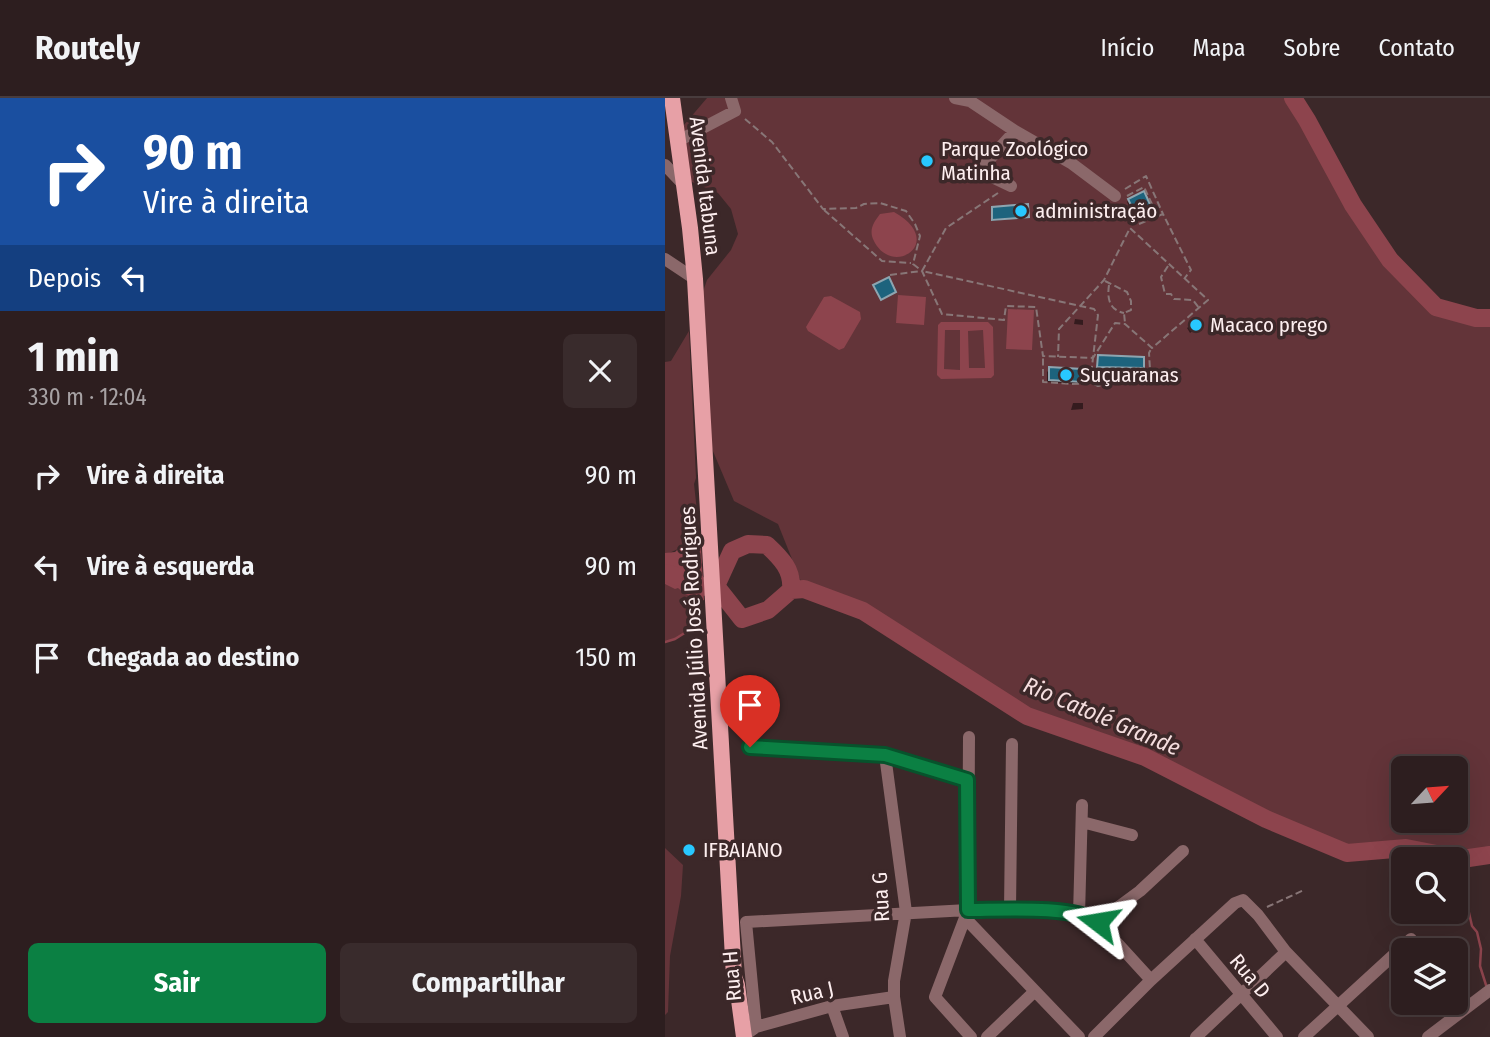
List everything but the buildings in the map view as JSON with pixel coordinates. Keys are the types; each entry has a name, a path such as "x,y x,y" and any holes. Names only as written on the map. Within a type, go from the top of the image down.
{"main road":[{"name":"Avenida Itabuna","path":"672,98 695,279"},
{"name":"Avenida Júlio José Rodrigues","path":"695,279 734,975 731,986 744,1034"}],"street":[{"path":"955,98 970,101 1119,196"},
{"path":"678,141 733,104"},
{"path":"1011,186 988,175 984,168 1015,131"},
{"path":"666,169 685,186"},
{"path":"665,259 695,279"},
{"path":"968,737 967,914 935,997 971,1037"},
{"path":"1010,910 1012,744"},
{"path":"750,747 885,755 967,780"},
{"name":"Rua G","path":"885,755 906,912 894,967 894,998 901,1037"},
{"path":"1079,915 1082,805"},
{"path":"1082,822 1132,835"},
{"path":"1098,922 1140,891 1183,851"},
{"path":"1094,1037 1150,981 1240,900 1246,902 1286,952 1368,1037"},
{"path":"906,912 967,914 1010,910 1091,916 1150,981"},
{"name":"Rua H","path":"744,1034 746,922 906,912"},
{"path":"967,914 1079,1037"},
{"name":"Rua D","path":"1195,939 1276,1037"},
{"path":"1196,1037 1286,952"},
{"path":"1304,1037 1391,958"},
{"path":"987,1037 1035,991"},
{"path":"1428,1037 1488,994"},
{"name":"Rua J","path":"744,1034 832,1006 894,998"},
{"path":"832,1006 843,1037"}],"path":[{"path":"733,104 772,142 823,209 883,261 913,264 922,271 943,314 1005,320 1006,306 1035,307 1043,356 1043,382 1092,382 1098,386 1139,379 1150,370 1149,353 1152,348 1208,300 1131,228 1104,280 1059,329 1058,356"},
{"path":"1119,196 1146,176 1191,270 1184,279"},
{"path":"922,271 946,228 1011,186"},
{"path":"1119,196 1144,187 1157,216"},
{"path":"823,209 856,208 864,204 880,203 906,211 921,236 913,264"},
{"path":"1139,224 1163,214"},
{"path":"1168,265 1161,277 1165,294 1171,294 1174,299 1193,300 1199,308"},
{"path":"890,275 922,271 1094,309 1098,315 1092,382"},
{"path":"1104,280 1127,292 1131,310 1118,312 1112,306 1107,297 1109,284"},
{"path":"1124,313 1125,324"},
{"path":"1093,358 1115,323 1125,324 1152,348"},
{"path":"1163,337 1166,341"},
{"path":"1043,356 1093,358"},
{"path":"1258,915 1266,907 1304,890"}],"shaded area":[{"path":"707,98 1293,98 1353,205 1390,260 1436,307 1476,318 1490,318 1490,855 1468,858 1468,847 1391,847 1391,849 1347,853 1266,819 1145,757 1027,716 863,611 804,589 778,524 734,501 707,437 698,306 707,280 731,250 738,234 731,209 718,193 685,179 678,132"},
{"path":"894,212 909,223 916,235 916,245 911,252 902,256 891,256 881,251 872,235 873,226 880,214"},
{"path":"898,295 926,297 924,325 896,323"},
{"path":"831,296 860,312 861,319 844,348 839,350 808,331 806,327 824,297"},
{"path":"1008,309 1034,310 1032,350 1006,349"},
{"path":"941,322 988,322 993,327 994,375 991,378 941,379 937,375 938,325","holes":["945,330 960,330 960,370 944,369","983,330 985,368 969,368 968,331"]},
{"path":"689,331 696,478 694,484 701,547 678,549 665,555 665,362 671,361"},
{"path":"701,547 702,601 665,584 665,553"},
{"path":"665,576 696,592 699,624 665,642"},
{"path":"665,848 683,865 681,896 670,956 668,1012 665,1015"}],"waterway":[{"name":"Rio Catolé Grande","path":"1293,98 1353,205 1390,260 1436,307 1476,318 1490,318"},
{"name":"Rio Catolé Grande","path":"716,586 732,551 748,544 767,545 788,570 791,590"},
{"name":"Rio Catolé Grande","path":"665,573 695,581 700,587 716,586 742,619 768,610 791,590 804,589 863,611 1027,716 1145,757 1266,819 1347,853 1406,848 1462,859 1490,855"},
{"path":"665,642 699,624 700,597"},
{"path":"1468,908 1472,926 1477,932 1481,949 1480,966 1486,985"}],"place":[{"name":"Parque Zoológico Matinha","path":"927,161"},
{"name":"administração","path":"1021,211"},
{"name":"Macaco prego","path":"1196,325"},
{"name":"Suçuaranas","path":"1066,375"},
{"name":"IFBAIANO","path":"689,850"}],"route":[{"path":"750,747 885,755 967,780 968,910 1048,911 1091,916 1098,922"}]}
